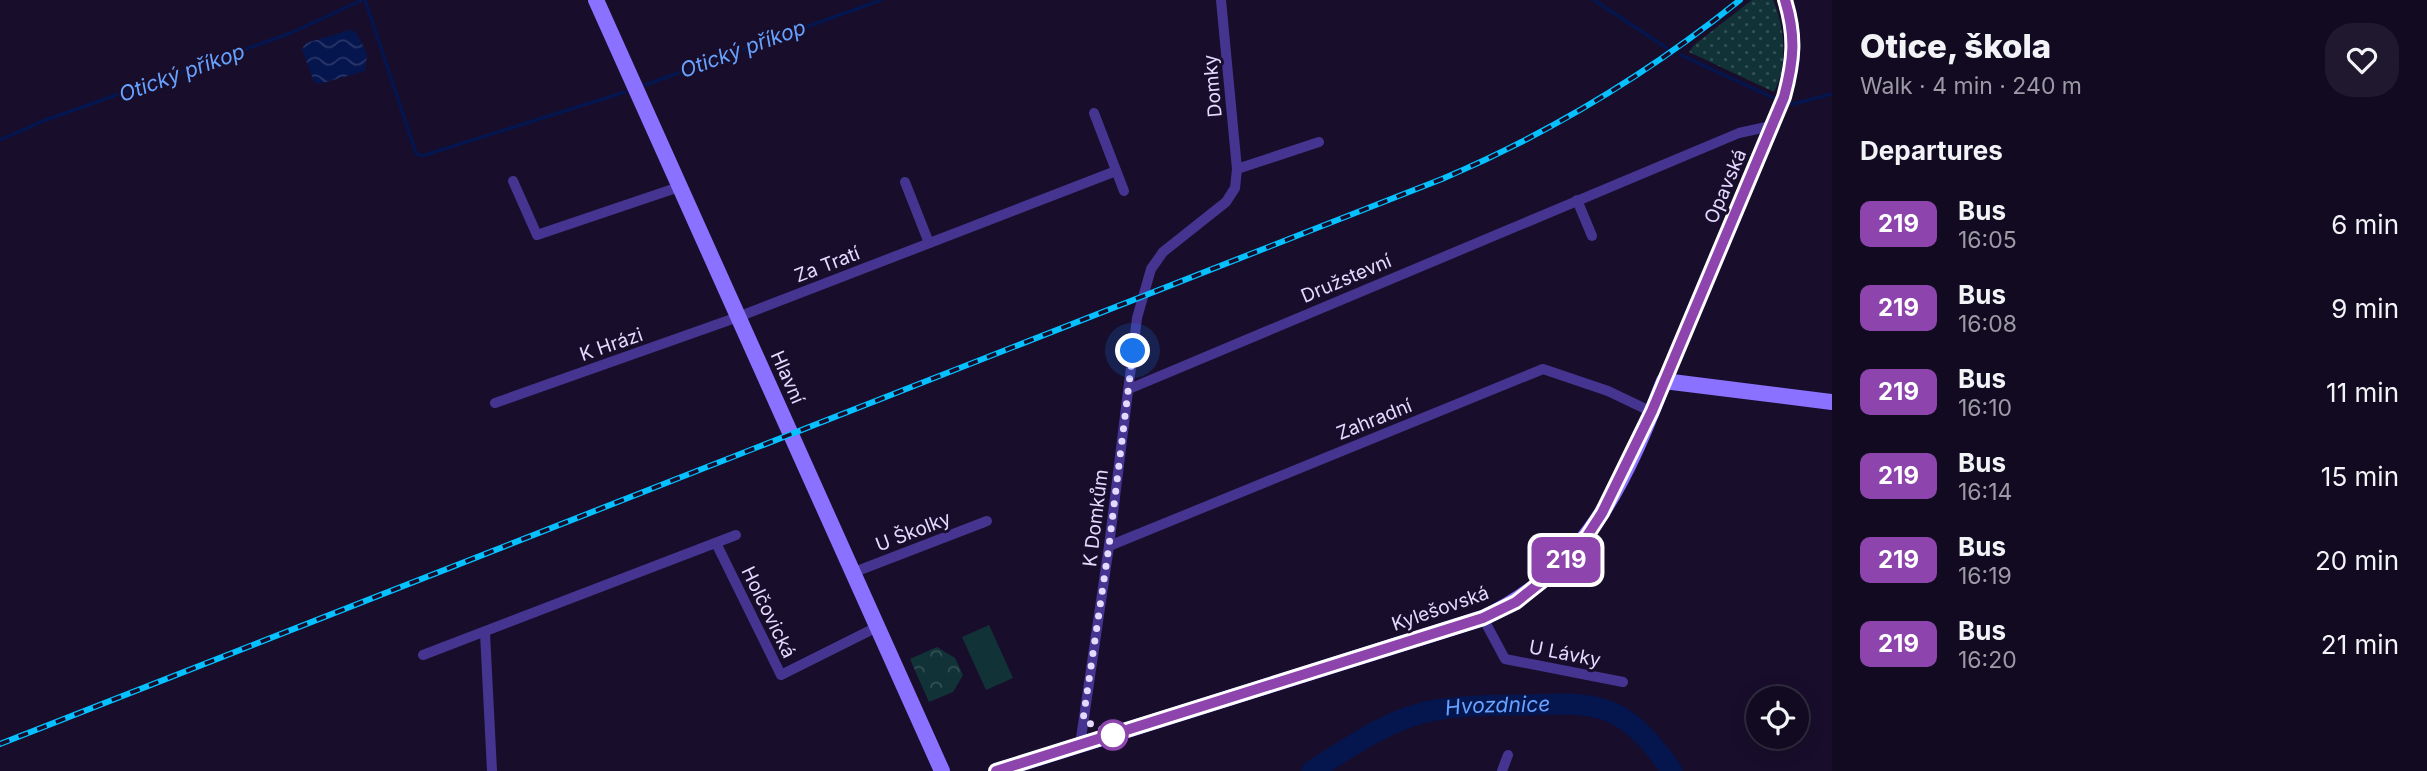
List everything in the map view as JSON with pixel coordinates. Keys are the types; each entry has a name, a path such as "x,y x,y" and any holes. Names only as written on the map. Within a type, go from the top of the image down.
{"main road":[{"name":"Hlavní","path":"596,0 942,771"},
{"path":"1664,381 1832,402"},
{"name":"Kylešovská","path":"996,771 1483,618 1506,608 1561,565 1587,536 1614,492 1664,381"}],"street":[{"name":"Domky","path":"1144,297 1151,269 1163,252 1226,202 1235,188 1237,169 1222,0"},
{"name":"Opavská","path":"1664,381 1781,103 1794,56 1792,30 1785,0"},
{"path":"1094,113 1124,191"},
{"name":"Družstevní","path":"1129,389 1739,133 1771,126"},
{"path":"1237,169 1319,142"},
{"name":"Za Tratí","path":"738,317 1116,172"},
{"path":"513,181 537,235 679,187"},
{"path":"905,183 929,243"},
{"path":"1577,200 1592,236"},
{"name":"K Domkům","path":"1080,745 1109,546 1137,318 1144,297"},
{"name":"K Hrázi","path":"495,403 738,317"},
{"name":"Zahradní","path":"1109,546 1543,369 1608,391 1652,411"},
{"name":"U Školky","path":"852,573 987,521"},
{"path":"423,655 736,535"},
{"name":"Holčovická","path":"716,542 781,675 877,627"},
{"name":"U Lávky","path":"1483,618 1505,659 1623,682"},
{"path":"485,633 492,771"},
{"path":"1502,771 1508,755"}],"green space":[{"path":"1752,0 1773,0 1780,22 1783,58 1774,92 1689,52 1694,45"},
{"path":"989,625 1013,678 986,690 962,637"},
{"path":"937,647 955,658 963,675 953,692 929,702 910,659"}],"water":[{"path":"350,30 356,32 367,54 365,71 319,84 314,82 302,49 306,43"}],"waterway":[{"name":"Otický příkop","path":"0,140 43,121 291,33 362,0"},
{"name":"Otický příkop","path":"365,0 416,153 422,156 625,92"},
{"name":"Otický příkop","path":"645,85 881,0"},
{"name":"Otický příkop","path":"1594,0 1667,48"},
{"name":"Otický příkop","path":"1681,55 1778,100"},
{"name":"Otický příkop","path":"1785,102 1793,104 1832,94"},
{"name":"Hvozdnice","path":"1312,771 1371,734 1419,714 1470,706 1559,704 1601,708 1620,717 1645,737 1672,771"}],"railway":[{"path":"0,744 1442,179 1521,142 1597,100 1670,53 1740,0"}],"bus line":[{"name":"219","path":"996,771 1483,618 1516,602 1561,565 1587,536 1614,492 1652,411 1784,97 1794,56 1790,14 1785,0"}],"route":[{"path":"1113,735 1083,720 1109,546 1133,351"}]}
